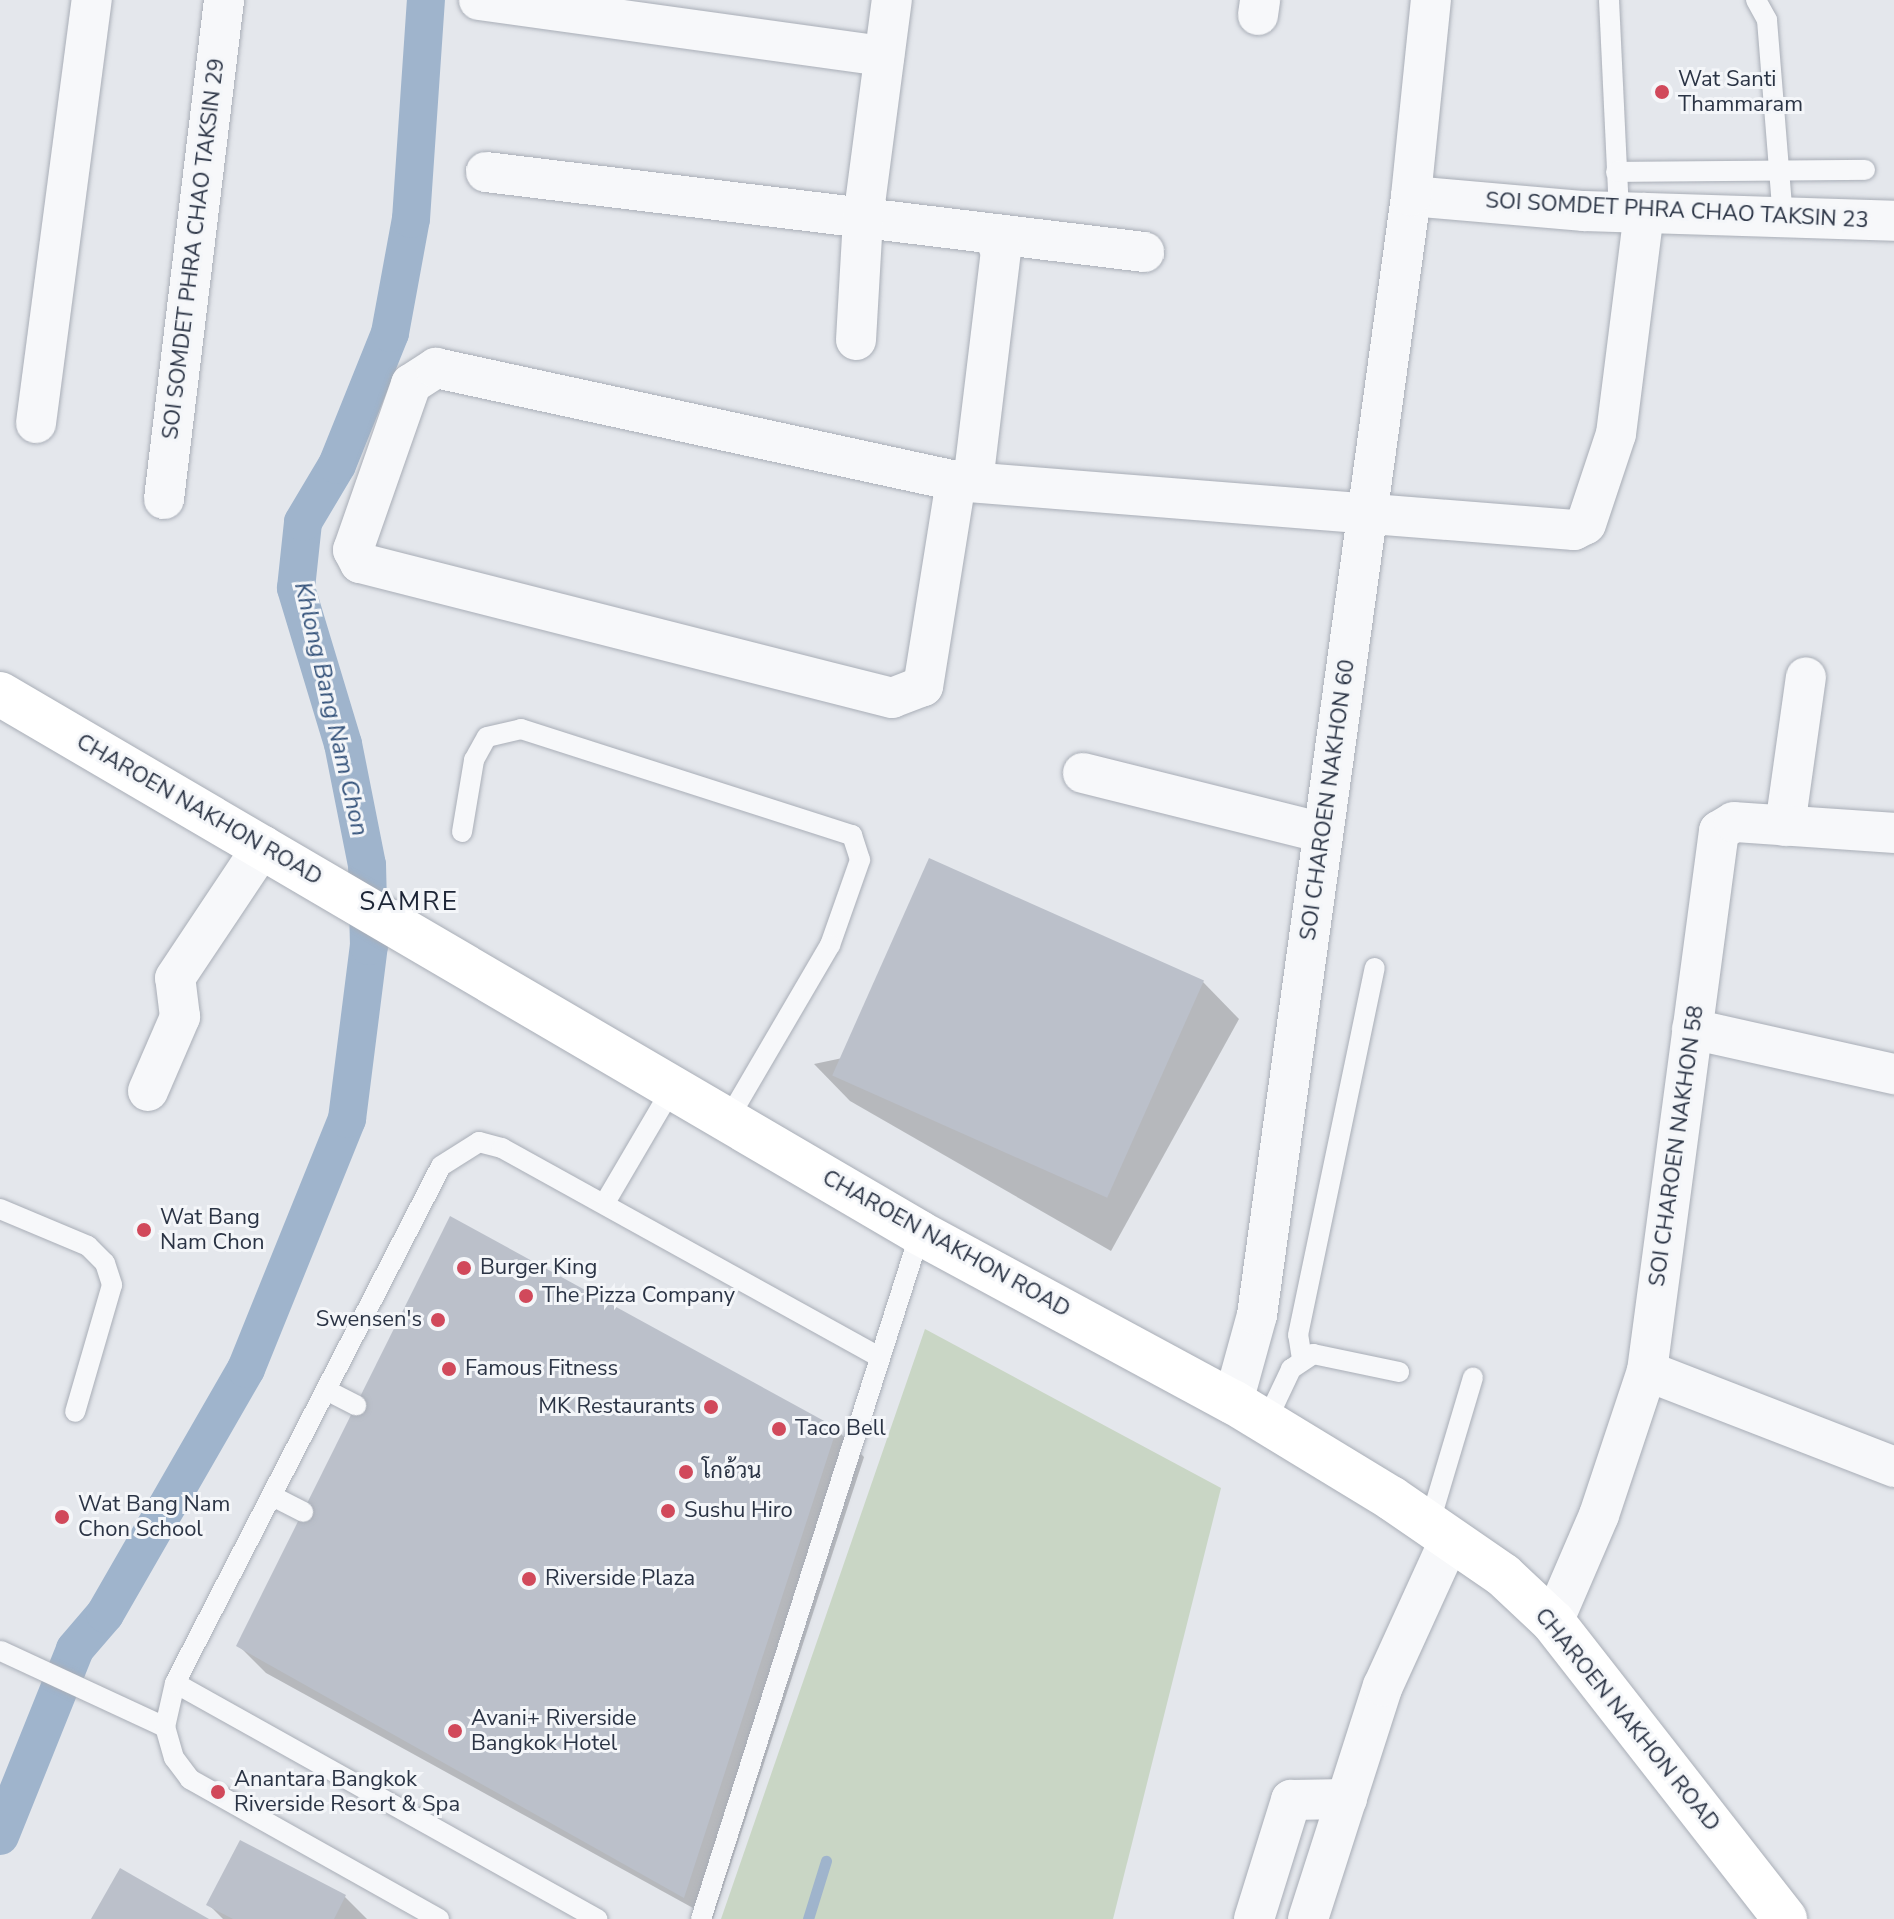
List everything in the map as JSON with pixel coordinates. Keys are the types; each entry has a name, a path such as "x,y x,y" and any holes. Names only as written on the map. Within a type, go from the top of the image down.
{"main road":[{"name":"CHAROEN NAKHON ROAD","path":"0,694 674,1085 920,1233 1249,1412 1439,1532 1553,1622 1785,1919"}],"street":[{"path":"36,423 92,0"},
{"name":"SOI SOMDET PHRA CHAO TAKSIN 29","path":"164,499 224,0"},
{"path":"479,0 884,56"},
{"path":"856,340 863,219 892,0"},
{"name":"SOI CHAROEN NAKHON 60","path":"1249,1412 1257,1315 1411,196 1431,0"},
{"path":"486,172 863,219 995,239 1144,252"},
{"name":"SOI SOMDET PHRA CHAO TAKSIN 23","path":"1411,196 1632,213 1894,221"},
{"path":"995,239 1001,251 964,481 923,686 892,698 360,563 353,550 411,384 436,368 964,481 1522,529 1574,530 1586,524 1616,434 1632,213"},
{"path":"1785,826 1806,677"},
{"path":"1083,773 1323,833"},
{"name":"SOI CHAROEN NAKHON 58","path":"1553,1622 1599,1515 1647,1371 1719,831 1734,822 1894,833"},
{"path":"148,1091 180,1017 175,978 274,854"},
{"path":"1692,1029 1894,1074"},
{"path":"1647,1371 1894,1467"},
{"path":"1308,1919 1383,1686 1439,1532"},
{"path":"1254,1919 1291,1800 1347,1799"}],"lane":[{"path":"1609,0 1616,172 1632,213"},
{"path":"1756,0 1767,20 1783,217"},
{"path":"1616,172 1865,170"},
{"path":"462,832 474,760 487,737 521,729 852,835 860,860 830,945 729,1118"},
{"path":"1302,1359 1298,1335 1375,968"},
{"path":"606,1201 674,1085"},
{"path":"439,1919 190,1779 174,1758 165,1727 175,1683 441,1166 459,1150 479,1142 502,1148 606,1201 876,1355"},
{"path":"0,1209 88,1246 105,1263 112,1285 75,1412"},
{"path":"701,1919 876,1355 920,1233"},
{"path":"1249,1412 1302,1359 1313,1354 1399,1372"},
{"path":"1439,1532 1473,1377"},
{"path":"326,1390 356,1405"},
{"path":"272,1496 303,1512"},
{"path":"1,1651 105,1694 165,1727"},
{"path":"175,1683 598,1919"}],"green space":[{"path":"925,1329 1221,1488 1113,1919 721,1919"}],"building":[{"path":"929,858 1204,980 1107,1198 832,1075"},
{"name":"Riverside Plaza","path":"450,1216 837,1428 684,1898 236,1646"},
{"path":"240,1840 346,1895 334,1919 233,1919 206,1905"},
{"path":"120,1868 209,1919 91,1919"}],"waterway":[{"name":"Khlong Bang Nam Chon","path":"0,1836 75,1649 105,1614 246,1369 347,1119 369,946 367,865 343,744 296,588 303,522 337,465 390,333 411,219 426,0"},
{"path":"808,1919 826,1861"}],"place":[{"name":"Wat Santi Thammaram","path":"1662,92"},
{"name":"Wat Bang Nam Chon","path":"144,1230"},
{"name":"Burger King","path":"464,1268"},
{"name":"The Pizza Company","path":"526,1296"},
{"name":"Swensen's","path":"438,1320"},
{"name":"Famous Fitness","path":"449,1369"},
{"name":"MK Restaurants","path":"711,1407"},
{"name":"Taco Bell","path":"779,1429"},
{"name":"โกอ้วน","path":"686,1472"},
{"name":"Sushu Hiro","path":"668,1511"},
{"name":"Wat Bang Nam Chon School","path":"62,1517"},
{"name":"Riverside Plaza","path":"529,1579"},
{"name":"Avani+ Riverside Bangkok Hotel","path":"455,1731"},
{"name":"Anantara Bangkok Riverside Resort & Spa","path":"218,1792"}],"district":[{"name":"SAMRE","path":"409,902"}]}
